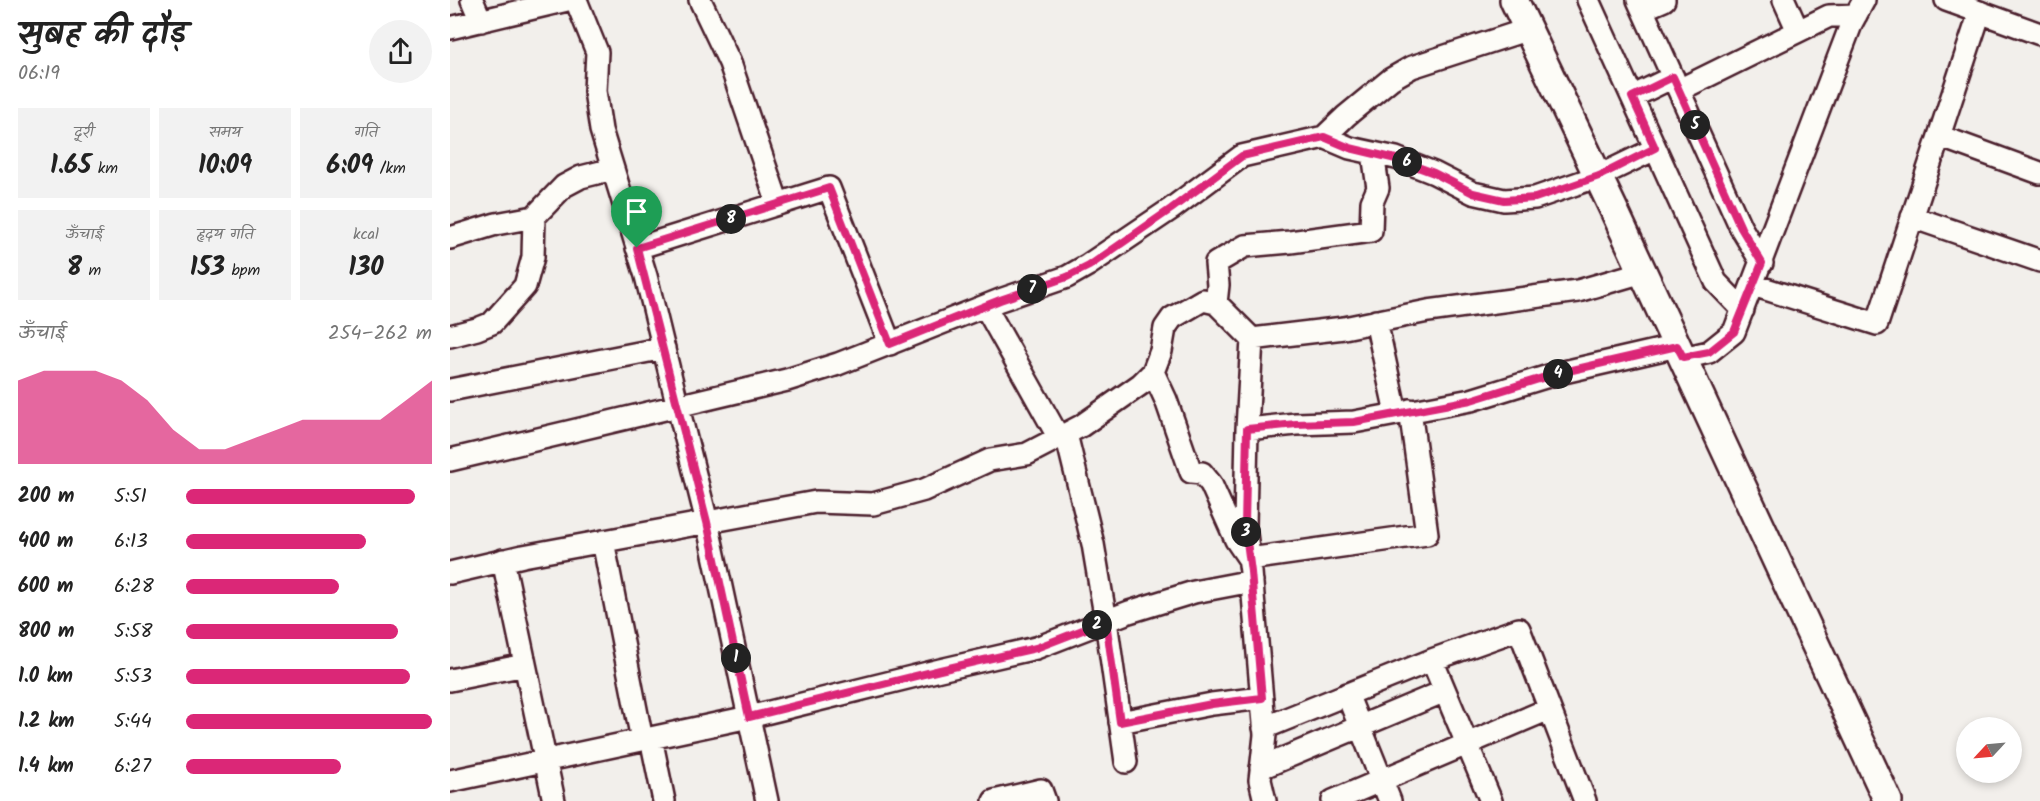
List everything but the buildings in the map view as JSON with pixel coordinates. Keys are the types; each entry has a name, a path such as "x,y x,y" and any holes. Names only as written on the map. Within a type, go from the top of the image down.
{"main road":[{"path":"1515,0 1599,176 1888,801"}],"street":[{"path":"472,0 481,21"},
{"path":"450,28 567,0"},
{"path":"576,0 597,52 595,91 601,130 637,248 664,348 707,522 767,801"},
{"path":"700,0 730,63 778,204"},
{"path":"1588,0 1716,282 1743,310"},
{"path":"1664,0 1641,5 1741,228 1762,263"},
{"path":"1784,0 1798,31"},
{"path":"1946,0 2040,34"},
{"path":"1632,97 1676,84 1829,16 1860,8"},
{"path":"1247,429 1354,422 1471,400 1555,374 1680,352 1709,352 1734,332 1860,8"},
{"path":"1753,285 1877,324 1980,12"},
{"path":"450,460 797,377 838,364 985,306 1067,277 1089,266 1242,156 1324,137 1391,79 1412,67 1528,29"},
{"path":"1939,136 2040,173"},
{"path":"1324,137 1350,148 1396,159 1434,173 1473,193 1504,200 1535,198 1599,176 1655,148"},
{"path":"1216,303 1218,285 1216,263 1245,246 1371,231 1372,202 1378,188 1372,153"},
{"path":"450,238 496,224 534,217 564,186 581,177 613,169"},
{"path":"637,248 829,188 890,344"},
{"path":"450,336 492,323 525,286 533,257 534,217"},
{"path":"1912,217 2040,261"},
{"path":"1252,339 1344,328 1428,310 1578,291 1643,272"},
{"path":"451,570 816,502 873,504 924,490 990,460 1027,454 1081,426 1141,384 1153,372 1161,351 1165,328 1172,318 1203,300 1216,303 1252,339 1245,526 1262,698 1264,728 1260,780 1265,801"},
{"path":"985,306 1062,436 1094,544 1126,762"},
{"path":"1250,559 1427,534 1403,412 1376,321"},
{"path":"450,390 664,348"},
{"path":"1153,372 1167,400 1191,472 1202,473 1211,484 1236,540 1250,559"},
{"path":"603,541 647,739 664,801"},
{"path":"503,560 554,801"},
{"path":"450,782 749,717 1036,648 1106,621 1194,592 1252,581"},
{"path":"1264,728 1432,660 1519,629 1585,801"},
{"path":"1432,660 1491,801"},
{"path":"450,680 525,665"},
{"path":"1261,768 1445,692"},
{"path":"1347,694 1390,801"},
{"path":"1120,722 1212,704 1262,698"},
{"path":"1333,801 1549,709"},
{"path":"994,801 1041,790 1045,801"}],"route":[{"path":"1673,77 1741,228 1762,263 1734,332 1709,352 1683,357 1677,346 1555,374 1471,400 1354,422 1247,429 1245,526 1262,698 1212,704 1120,722 1106,621 1036,648 749,717 707,522 637,248 829,188 890,344 1000,300 1067,277 1089,266 1242,156 1324,137 1350,148 1396,159 1434,173 1473,193 1504,200 1535,198 1599,176 1655,148 1632,97 1673,77"}]}
